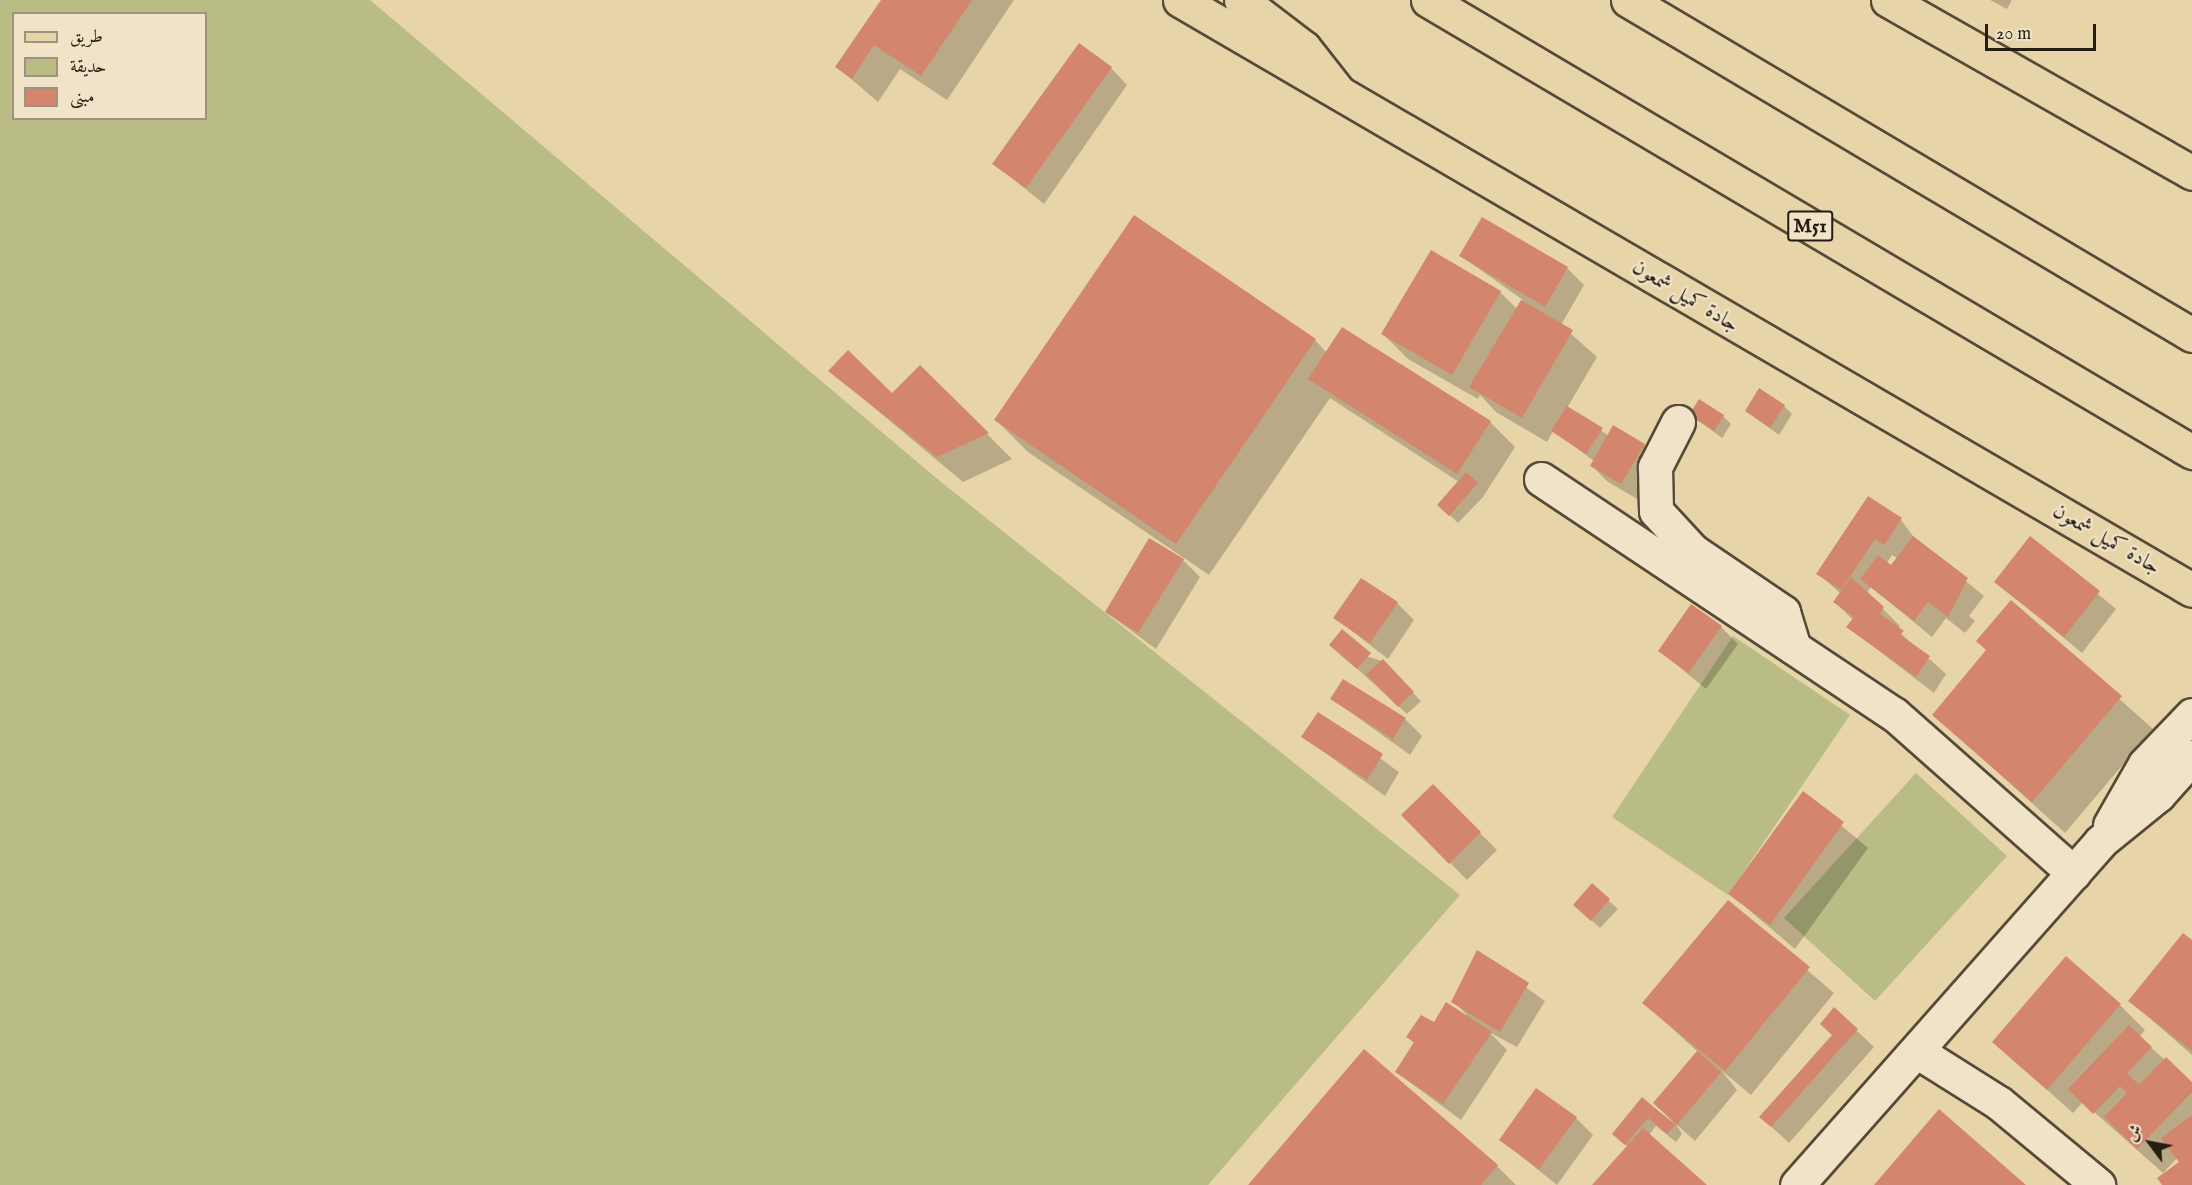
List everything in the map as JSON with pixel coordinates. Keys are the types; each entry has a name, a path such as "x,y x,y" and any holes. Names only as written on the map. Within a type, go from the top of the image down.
{"main road":[{"name":"جادة كميل شمعون","path":"1180,0 2192,590"},
{"path":"1241,0 1304,48 1337,90"},
{"name":"M51","path":"1428,0 2192,453"},
{"path":"1628,0 2192,335"},
{"path":"1888,0 2192,173"}],"street":[{"path":"1678,422 1655,467 1656,510 1693,551 1784,612 1794,647"},
{"path":"1541,479 1894,714 2074,873"},
{"path":"1797,1185 1918,1052 2074,873 2100,842 2145,764 2192,715"},
{"path":"2100,842 2158,795 2192,757"},
{"path":"1918,1052 1999,1103 2098,1185"}],"green space":[{"path":"0,0 370,0 941,482 1460,895 1208,1185 0,1185"},
{"path":"1733,636 1850,715 1728,895 1612,817"},
{"path":"1916,773 2007,856 1875,1001 1784,918"}],"building":[{"path":"881,0 972,0 921,76 874,45 852,79 835,67"},
{"path":"1079,43 1112,67 1026,188 992,164"},
{"path":"1134,215 1316,339 1176,544 994,420"},
{"path":"1482,217 1568,267 1545,307 1459,256"},
{"path":"1431,250 1501,291 1452,375 1381,334"},
{"path":"1521,300 1573,330 1522,418 1469,387"},
{"path":"1342,327 1491,421 1457,474 1308,379"},
{"path":"848,350 892,393 920,365 989,433 937,457 828,371"},
{"path":"1759,388 1785,405 1770,428 1745,411"},
{"path":"1699,399 1724,415 1714,431 1689,415"},
{"path":"1567,406 1603,428 1586,454 1551,431"},
{"path":"1613,425 1645,444 1621,484 1590,466"},
{"path":"1466,472 1478,483 1449,516 1437,505"},
{"path":"1868,496 1902,518 1884,545 1875,539 1841,590 1816,574"},
{"path":"1913,536 1968,578 1948,617 1928,602 1914,621 1860,579 1878,555 1891,565"},
{"path":"2030,536 2100,591 2064,637 1994,582"},
{"path":"1149,538 1184,559 1138,633 1105,612"},
{"path":"1851,577 1884,607 1880,614 1904,631 1900,635 1930,656 1916,677 1846,627 1854,617 1833,602"},
{"path":"1361,578 1398,602 1370,643 1333,618"},
{"path":"2011,600 2122,696 2032,802 1932,715 1986,650 1976,641"},
{"path":"1691,604 1722,626 1688,673 1658,651"},
{"path":"1342,629 1371,653 1357,669 1329,645"},
{"path":"1383,659 1414,692 1398,707 1366,674"},
{"path":"1343,679 1406,718 1393,739 1330,699"},
{"path":"1318,712 1383,754 1367,780 1301,737"},
{"path":"1433,784 1481,832 1449,864 1401,815"},
{"path":"1803,791 1844,822 1770,925 1728,894"},
{"path":"1592,883 1610,899 1591,921 1573,905"},
{"path":"1728,900 1810,967 1725,1071 1642,1003"},
{"path":"2183,933 2192,940 2192,1051 2128,1001"},
{"path":"1477,950 1529,983 1500,1032 1451,1002"},
{"path":"2066,956 2121,1004 2047,1090 1992,1042"},
{"path":"1446,1002 1492,1032 1443,1104 1395,1072 1414,1042 1406,1037 1421,1015 1434,1022"},
{"path":"1834,1007 1858,1029 1771,1127 1759,1117 1832,1035 1820,1024"},
{"path":"2129,1025 2152,1047 2127,1073 2139,1085 2166,1057 2192,1082 2192,1092 2137,1149 2104,1117 2127,1093 2120,1086 2093,1114 2068,1089"},
{"path":"1364,1049 1498,1165 1481,1185 1248,1185"},
{"path":"1697,1051 1721,1072 1677,1125 1653,1103"},
{"path":"1536,1088 1577,1117 1539,1169 1499,1140"},
{"path":"1642,1097 1675,1125 1667,1134 1648,1118 1625,1145 1612,1134"},
{"path":"1939,1109 2026,1185 1874,1185"},
{"path":"2192,1115 2192,1185 2162,1185 2157,1178 2179,1162 2161,1138"},
{"path":"1643,1128 1707,1185 1592,1185"}]}
